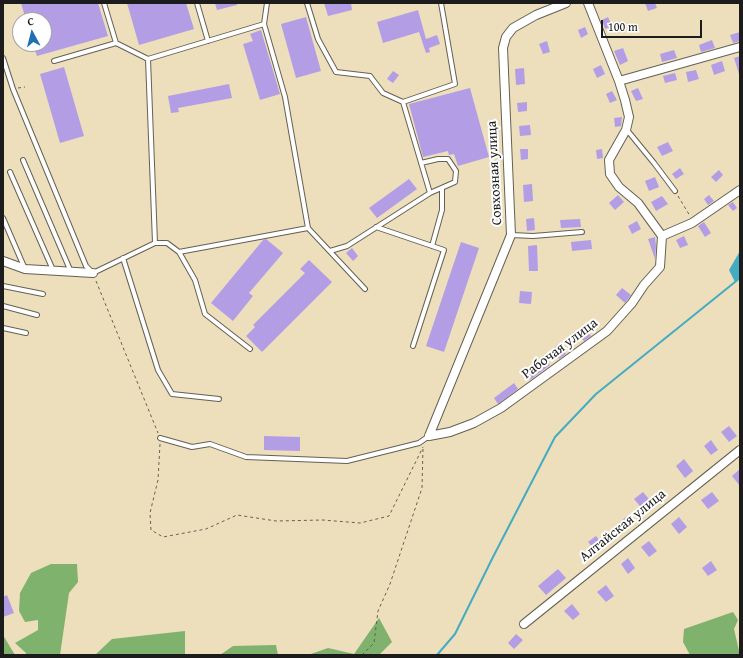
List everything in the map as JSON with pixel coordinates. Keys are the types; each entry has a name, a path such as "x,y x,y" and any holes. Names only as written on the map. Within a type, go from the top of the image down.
{"street":[{"name":"Совхозная улица","path":"428,436 511,235 503,48 506,37 513,28 536,15 566,3"},
{"path":"588,3 626,100 629,117 626,130 609,160 610,174 619,187 638,203 662,236 694,222 740,190"},
{"path":"619,81 740,47"},
{"name":"Рабочая улица","path":"428,436 450,432 474,423 501,408 608,330 632,303 644,285 660,266 662,236"},
{"path":"3,261 25,269 93,273"},
{"name":"Алтайская улица","path":"524,624 740,450"}],"lane":[{"path":"104,3 116,43"},
{"path":"197,3 208,41"},
{"path":"267,3 264,24 285,97 308,228 365,289"},
{"path":"307,3 318,39 336,72 370,76 383,93 403,102 454,84 441,3"},
{"path":"54,61 116,43 148,59 264,24"},
{"path":"3,58 13,89 86,266 93,273 155,243 166,243 179,252 195,280 205,314 250,349"},
{"path":"148,59 155,243"},
{"path":"403,102 430,193"},
{"path":"626,130 675,191"},
{"path":"330,252 347,246 430,193 455,182 456,171 448,160 438,159 421,163"},
{"path":"23,160 71,272"},
{"path":"10,172 54,271"},
{"path":"432,246 442,210 442,189"},
{"path":"3,218 25,269"},
{"path":"376,227 444,250 413,346"},
{"path":"179,252 308,228"},
{"path":"511,235 533,236 582,232"},
{"path":"123,258 158,370 172,394 219,399"},
{"path":"3,286 43,294"},
{"path":"3,306 37,315"},
{"path":"3,328 26,334"},
{"path":"160,438 192,447 210,444 246,458 346,461 419,443 428,436"}],"path":[{"path":"675,191 694,222"},
{"path":"93,273 160,438 158,480 150,513 151,530 163,537 206,529 237,514 276,521 323,520 360,523 389,516 428,436"},
{"path":"362,655 374,643 378,611 390,584 422,488 423,447"}],"green space":[{"path":"51,564 77,564 78,582 69,593 60,655 26,655 26,653 15,643 38,630 38,620 25,622 19,611 20,593 31,573"},
{"path":"733,612 738,620 734,629 740,655 690,655 683,642 684,629"},
{"path":"379,618 392,642 379,655 308,655 328,648 354,654"},
{"path":"185,631 185,655 95,655 112,639"},
{"path":"3,635 15,655 3,655"},
{"path":"276,645 278,655 220,655 233,646"}],"water":[{"path":"740,251 740,279 735,282 729,270"}],"building":[{"path":"21,3 98,3 108,36 52,52 52,12 24,12"},
{"path":"127,3 186,3 194,29 139,45"},
{"path":"215,3 237,3 237,5 217,10"},
{"path":"324,3 351,3 352,10 328,16"},
{"path":"645,3 655,3 657,8 648,11"},
{"path":"418,10 426,39 437,35 440,44 429,48 430,52 426,53 419,32 383,43 377,22"},
{"path":"306,17 321,71 296,78 281,24"},
{"path":"608,17 612,26 605,29 602,20"},
{"path":"585,27 588,34 581,38 578,30"},
{"path":"261,30 280,94 260,100 243,44 253,41 250,34"},
{"path":"740,32 740,41 733,43 730,35"},
{"path":"712,40 715,48 701,52 699,45"},
{"path":"547,41 550,52 543,54 539,44"},
{"path":"623,48 628,61 620,65 614,51"},
{"path":"674,50 677,58 662,62 660,54"},
{"path":"36,52 51,52 37,56"},
{"path":"740,56 740,74 739,74 734,58"},
{"path":"722,61 725,71 714,75 711,65"},
{"path":"601,65 605,74 597,78 593,69"},
{"path":"64,67 84,136 60,143 40,74"},
{"path":"524,68 525,84 516,85 515,69"},
{"path":"696,70 699,79 688,82 686,72"},
{"path":"393,71 399,75 393,83 387,79"},
{"path":"675,73 677,80 665,83 663,76"},
{"path":"229,84 232,98 178,108 179,112 171,113 168,96"},
{"path":"470,88 489,157 458,166 454,154 449,155 448,151 423,157 409,104"},
{"path":"638,88 643,99 636,101 631,91"},
{"path":"612,91 617,100 610,103 606,94"},
{"path":"527,102 527,111 518,112 517,103"},
{"path":"622,117 621,126 615,127 614,118"},
{"path":"530,125 531,135 520,136 519,126"},
{"path":"668,142 673,151 662,156 657,147"},
{"path":"520,149 528,149 528,159 521,160"},
{"path":"602,149 603,158 597,159 596,150"},
{"path":"680,168 684,174 676,179 672,174"},
{"path":"719,170 723,175 716,182 711,177"},
{"path":"655,177 659,187 649,191 645,181"},
{"path":"409,179 417,189 377,218 369,208"},
{"path":"532,184 533,201 524,202 523,185"},
{"path":"618,195 624,202 615,210 609,203"},
{"path":"709,195 714,201 708,205 704,199"},
{"path":"662,196 668,204 656,211 651,202"},
{"path":"733,202 737,208 733,211 728,205"},
{"path":"534,218 535,230 527,231 526,219"},
{"path":"580,219 581,227 561,228 560,220"},
{"path":"637,221 641,229 632,234 628,226"},
{"path":"704,222 711,233 705,237 698,226"},
{"path":"684,236 688,245 680,248 676,240"},
{"path":"655,237 656,246 655,259 648,239"},
{"path":"266,239 283,253 249,293 253,296 233,321 211,303 263,240"},
{"path":"591,240 592,249 572,251 571,242"},
{"path":"461,242 479,248 444,352 426,346"},
{"path":"537,245 538,271 529,271 528,246"},
{"path":"352,248 358,256 353,261 346,253"},
{"path":"309,260 332,282 262,352 246,336 255,327 253,325 305,273 300,269"},
{"path":"622,288 631,295 625,303 616,295"},
{"path":"520,291 532,292 531,304 519,303"},
{"path":"585,329 591,336 584,341 578,335"},
{"path":"558,344 566,354 559,359 552,350"},
{"path":"545,359 550,365 530,380 526,374"},
{"path":"514,383 518,389 498,404 494,398"},
{"path":"729,426 737,436 729,442 721,432"},
{"path":"264,436 300,437 300,451 264,450"},
{"path":"711,440 718,450 711,455 704,446"},
{"path":"684,459 693,471 685,478 676,466"},
{"path":"740,469 740,486 732,476"},
{"path":"643,492 653,504 644,511 634,499"},
{"path":"712,492 719,501 708,509 701,500"},
{"path":"627,516 631,521 623,527 619,523"},
{"path":"679,517 687,527 679,534 671,524"},
{"path":"596,536 602,544 595,550 588,542"},
{"path":"649,541 657,551 649,557 641,547"},
{"path":"628,558 635,568 628,574 621,564"},
{"path":"711,561 717,570 708,576 702,568"},
{"path":"558,569 566,578 546,595 538,586"},
{"path":"606,585 614,596 606,602 597,592"},
{"path":"7,595 14,613 3,617 3,597"},
{"path":"572,604 580,614 573,620 564,611"},
{"path":"516,634 523,640 514,649 508,643"}],"waterway":[{"path":"437,655 455,634 555,437 596,394 740,278"}]}
